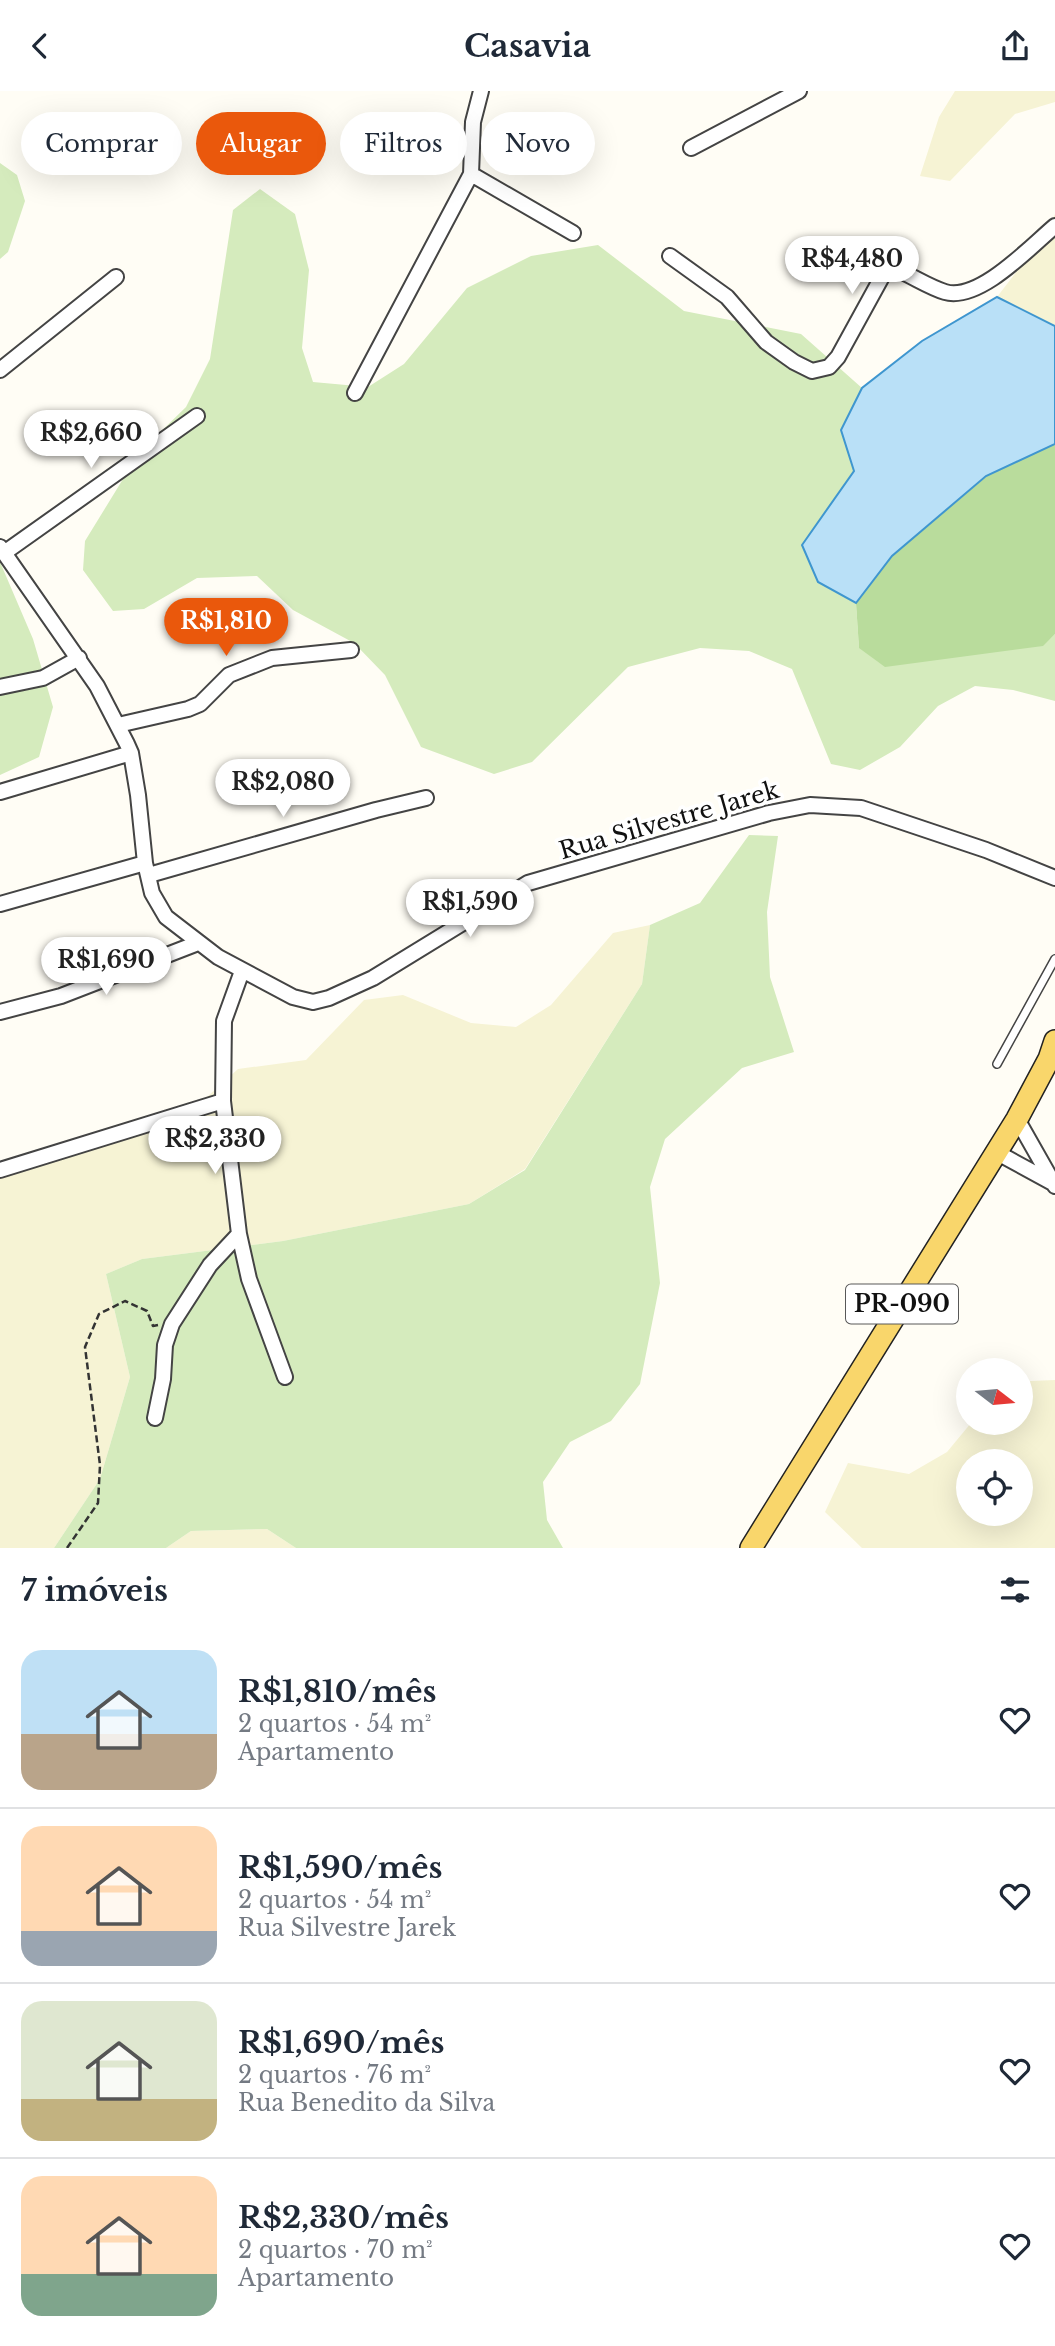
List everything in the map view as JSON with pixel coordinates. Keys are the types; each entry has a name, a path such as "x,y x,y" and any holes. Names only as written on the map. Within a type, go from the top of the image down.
{"main road":[{"name":"PR-090","path":"751,1548 1017,1119 1053,1050"}],"street":[{"path":"355,393 471,174 473,122 481,91"},
{"path":"691,148 799,91"},
{"path":"471,174 573,233"},
{"path":"670,255 727,297 766,342 812,371 830,367 838,357 883,275 891,270 900,271 946,293 965,292 986,283 1055,226"},
{"path":"0,370 116,277"},
{"path":"2,550 197,416"},
{"name":"Rua Silvestre Jarek","path":"2,550 79,658 131,753 152,893 166,917 198,943 242,971 293,997 313,1002 329,998 373,978 528,883 769,813 810,805 861,808 986,850 1055,878"},
{"path":"118,725 200,704 229,675 272,658 351,650"},
{"path":"0,687 43,678 79,658"},
{"path":"0,792 131,753"},
{"path":"0,904 426,798"},
{"path":"0,1013 61,996 198,943"},
{"path":"242,971 225,1021 223,1101 239,1234 250,1279 285,1377"},
{"path":"0,1170 223,1101"},
{"path":"1017,1119 1054,1184"},
{"path":"996,1152 1054,1184"},
{"path":"155,1417 163,1379 165,1345 172,1324 210,1265 239,1234"}],"lane":[{"path":"997,1064 1055,960"}],"path":[{"path":"67,1548 98,1503 100,1465 85,1347 99,1314 125,1301 147,1311 153,1325 172,1324"}],"shaded area":[{"path":"955,91 1055,91 1055,102 1015,114 950,181 920,176 939,117"},
{"path":"1055,214 1055,326 997,297 1047,232"},
{"path":"650,925 642,984 525,1169 469,1204 283,1241 142,1259 106,1274 130,1377 100,1479 54,1548 0,1548 0,1166 197,1106 238,1069 306,1060 364,1000 403,995 471,1023 516,1027 551,1005 613,933"},
{"path":"1055,1380 1055,1548 862,1548 825,1512 848,1463 909,1474 947,1452 961,1435 1033,1435 1033,1381"},
{"path":"267,1529 296,1548 166,1548 191,1531"}],"green space":[{"path":"0,163 17,175 25,201 8,252 0,259"},
{"path":"260,189 295,214 309,270 302,348 313,382 368,387 404,364 467,288 531,256 598,245 684,311 801,334 862,388 841,430 854,471 802,545 818,582 856,603 859,648 1042,646 1055,634 1055,701 1013,690 975,686 938,706 900,747 860,770 831,764 792,669 749,651 700,648 628,667 532,762 494,774 421,747 385,675 354,643 293,610 257,576 197,578 144,609 113,611 83,570 85,541 139,453 186,407 210,359 233,210"},
{"path":"1055,444 1055,634 1043,646 885,667 859,648 856,603 892,556 987,476"},
{"path":"0,562 33,639 53,707 39,757 0,775"},
{"path":"749,835 778,836 767,912 770,977 794,1052 742,1068 665,1139 650,1187 660,1283 640,1384 611,1421 570,1442 543,1482 547,1520 563,1548 296,1548 267,1529 191,1531 166,1548 54,1548 100,1479 130,1377 106,1274 142,1259 283,1241 469,1204 525,1170 642,984 650,925 700,903"}],"water":[{"path":"997,297 1055,326 1055,444 986,476 892,556 856,603 818,582 802,545 854,471 841,430 862,388 922,341"}]}
